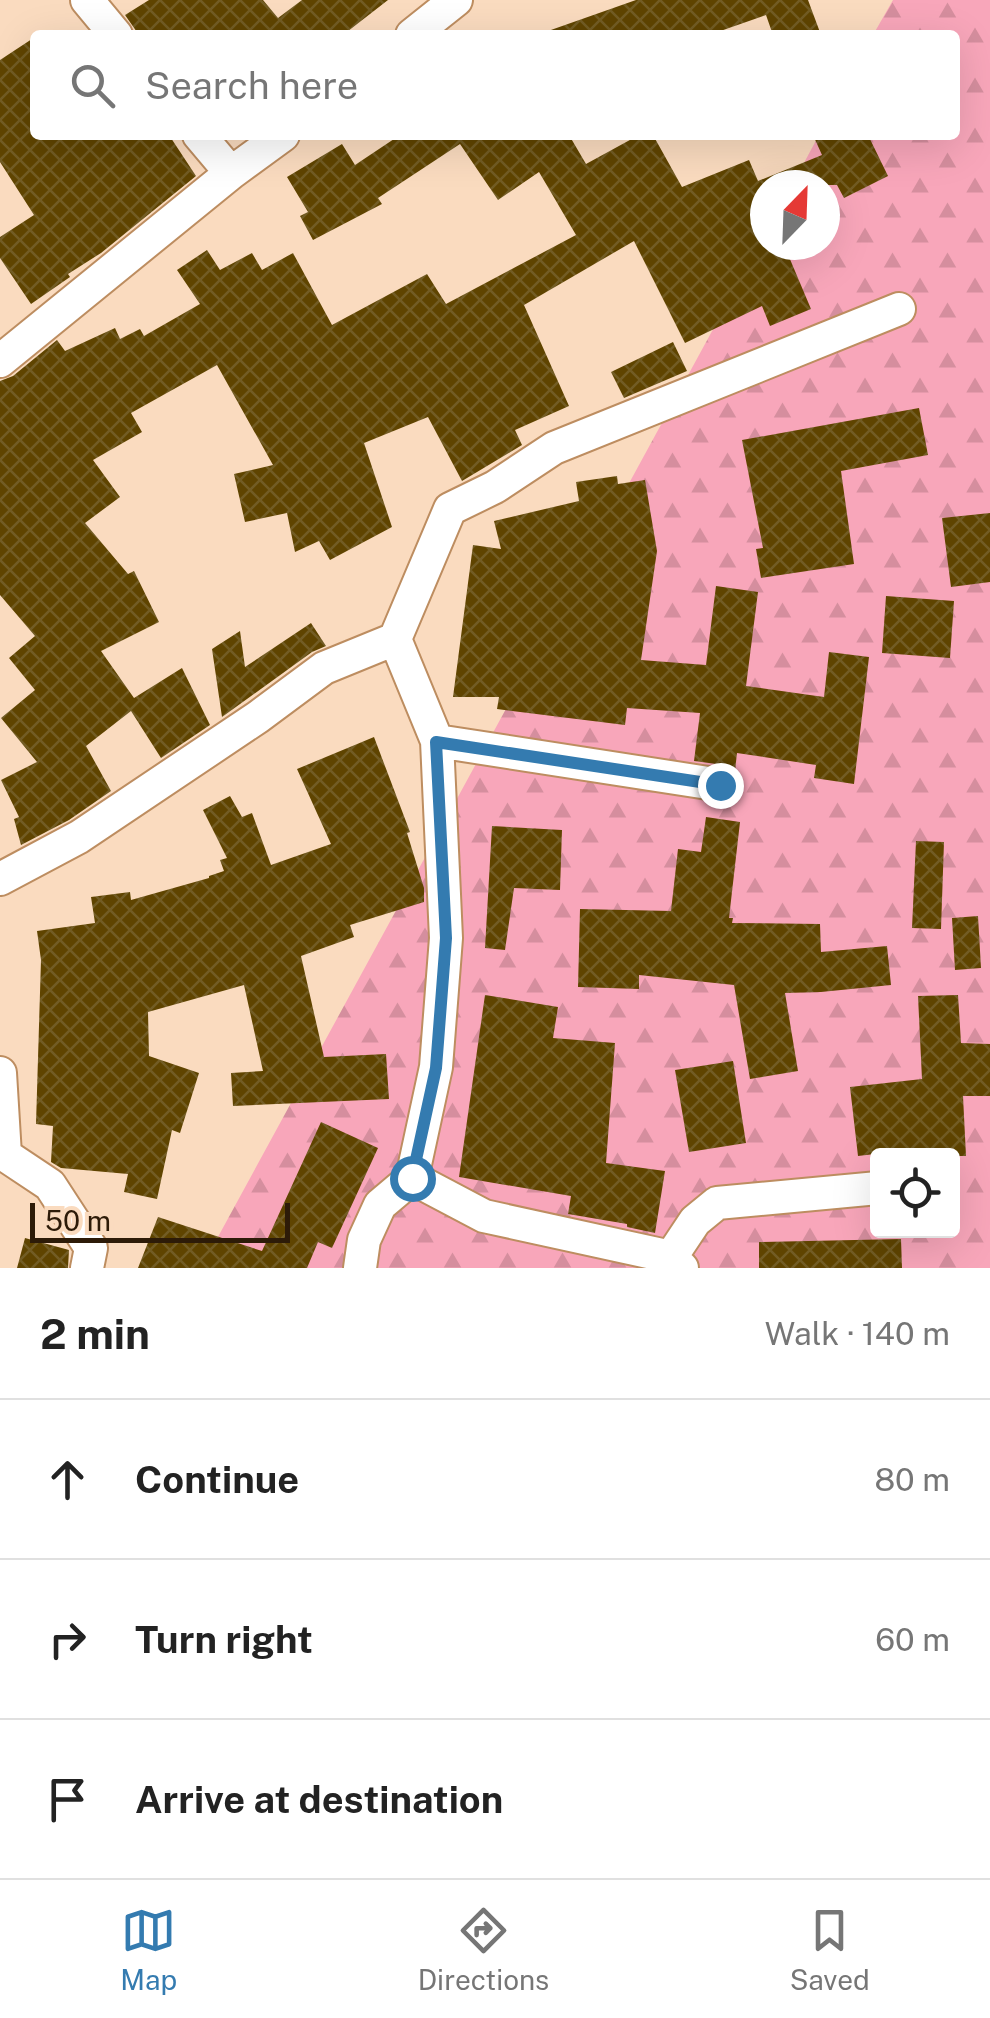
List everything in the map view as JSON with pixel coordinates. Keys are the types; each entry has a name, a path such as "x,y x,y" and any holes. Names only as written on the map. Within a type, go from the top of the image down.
{"street":[{"path":"87,0 112,30"},
{"path":"418,30 456,0"},
{"path":"203,140 231,173"},
{"path":"0,360 276,140"},
{"path":"360,1268 364,1240 380,1205 412,1178 436,1068 446,938 436,742 395,639 450,508 495,487 554,448 899,309"},
{"path":"0,879 79,838 324,668 395,639"},
{"path":"436,742 720,785"},
{"path":"0,1073 5,1155 50,1186 91,1248 87,1268"},
{"path":"412,1178 484,1216 676,1262 695,1221 717,1203 870,1189"}],"green space":[{"path":"893,0 990,0 990,1268 201,1268 751,260 840,260 840,170 800,170 816,140 960,140 960,30 876,30"}],"building":[{"path":"149,0 263,0 278,18 302,0 388,0 349,30 136,30 125,15"},
{"path":"636,0 808,0 819,30 771,30 766,15 723,30 551,30"},
{"path":"30,40 30,140 172,140 196,176 31,304 0,258 0,237 34,215 0,162 0,60"},
{"path":"392,140 572,140 586,164 630,140 656,140 682,187 749,160 753,170 750,170 750,260 790,260 811,309 770,326 762,306 685,343 634,241 524,305 569,406 515,430 522,445 462,481 428,417 364,443 392,527 330,560 319,541 295,552 287,513 245,522 234,474 273,465 217,365 131,413 142,432 93,460 120,497 85,523 128,574 134,571 159,622 101,651 134,698 182,668 210,725 161,758 131,711 86,746 111,791 69,820 21,845 14,819 19,817 1,780 37,762 1,718 35,690 9,658 35,636 0,595 0,381 13,376 57,340 65,351 115,328 120,339 140,329 144,336 200,304 177,270 207,250 220,270 252,253 262,270 293,253 332,325 427,274 446,304 576,235 539,172 498,200 460,144 378,198 382,204 313,240 300,216 308,212 287,177 342,144 355,165"},
{"path":"815,140 870,140 888,176 844,198 840,170 785,170 822,155"},
{"path":"673,342 687,371 624,398 611,372"},
{"path":"919,408 928,455 841,471 854,564 761,578 756,549 763,548 742,440"},
{"path":"617,476 618,484 645,480 657,551 641,660 706,665 716,586 758,592 746,686 824,697 829,652 869,657 854,784 814,778 816,765 737,753 735,771 724,765 694,761 700,713 627,708 625,725 497,709 499,697 453,697 473,545 501,549 494,521 579,501 576,482"},
{"path":"990,513 990,582 951,587 942,518"},
{"path":"886,596 954,601 950,658 882,653"},
{"path":"311,623 326,646 222,717 212,649 240,631 245,667"},
{"path":"374,737 410,832 407,833 424,888 424,902 350,925 354,937 301,956 324,1057 386,1054 389,1099 233,1106 231,1073 263,1071 244,985 148,1012 149,1056 199,1073 180,1133 172,1130 157,1199 124,1192 128,1174 61,1168 51,1162 53,1126 36,1124 41,960 37,931 95,923 91,897 130,892 131,900 224,871 220,860 227,858 203,810 230,796 242,817 252,813 271,865 331,844 297,769"},
{"path":"706,817 740,822 729,918 733,918 732,923 820,924 821,952 887,946 891,985 785,993 798,1071 750,1079 734,985 639,975 639,989 578,987 580,909 671,911 678,849 701,852"},
{"path":"492,826 562,830 560,890 514,888 505,950 485,948"},
{"path":"916,841 944,842 941,929 912,928"},
{"path":"978,916 981,968 955,970 952,918"},
{"path":"485,995 558,1007 553,1038 615,1043 606,1163 665,1171 655,1233 568,1214 571,1196 459,1177"},
{"path":"958,995 961,1043 990,1044 990,1096 963,1096 966,1156 960,1156 960,1148 870,1148 870,1155 858,1156 850,1087 922,1079 918,996"},
{"path":"733,1061 746,1143 689,1152 675,1070"},
{"path":"321,1122 378,1148 332,1248 318,1242 307,1268 138,1268 158,1217 262,1251"},
{"path":"25,1238 69,1250 68,1268 17,1268"},
{"path":"901,1239 902,1268 759,1268 759,1242"}],"route":[{"path":"412,1178 436,1068 446,938 436,742 720,785"}]}
